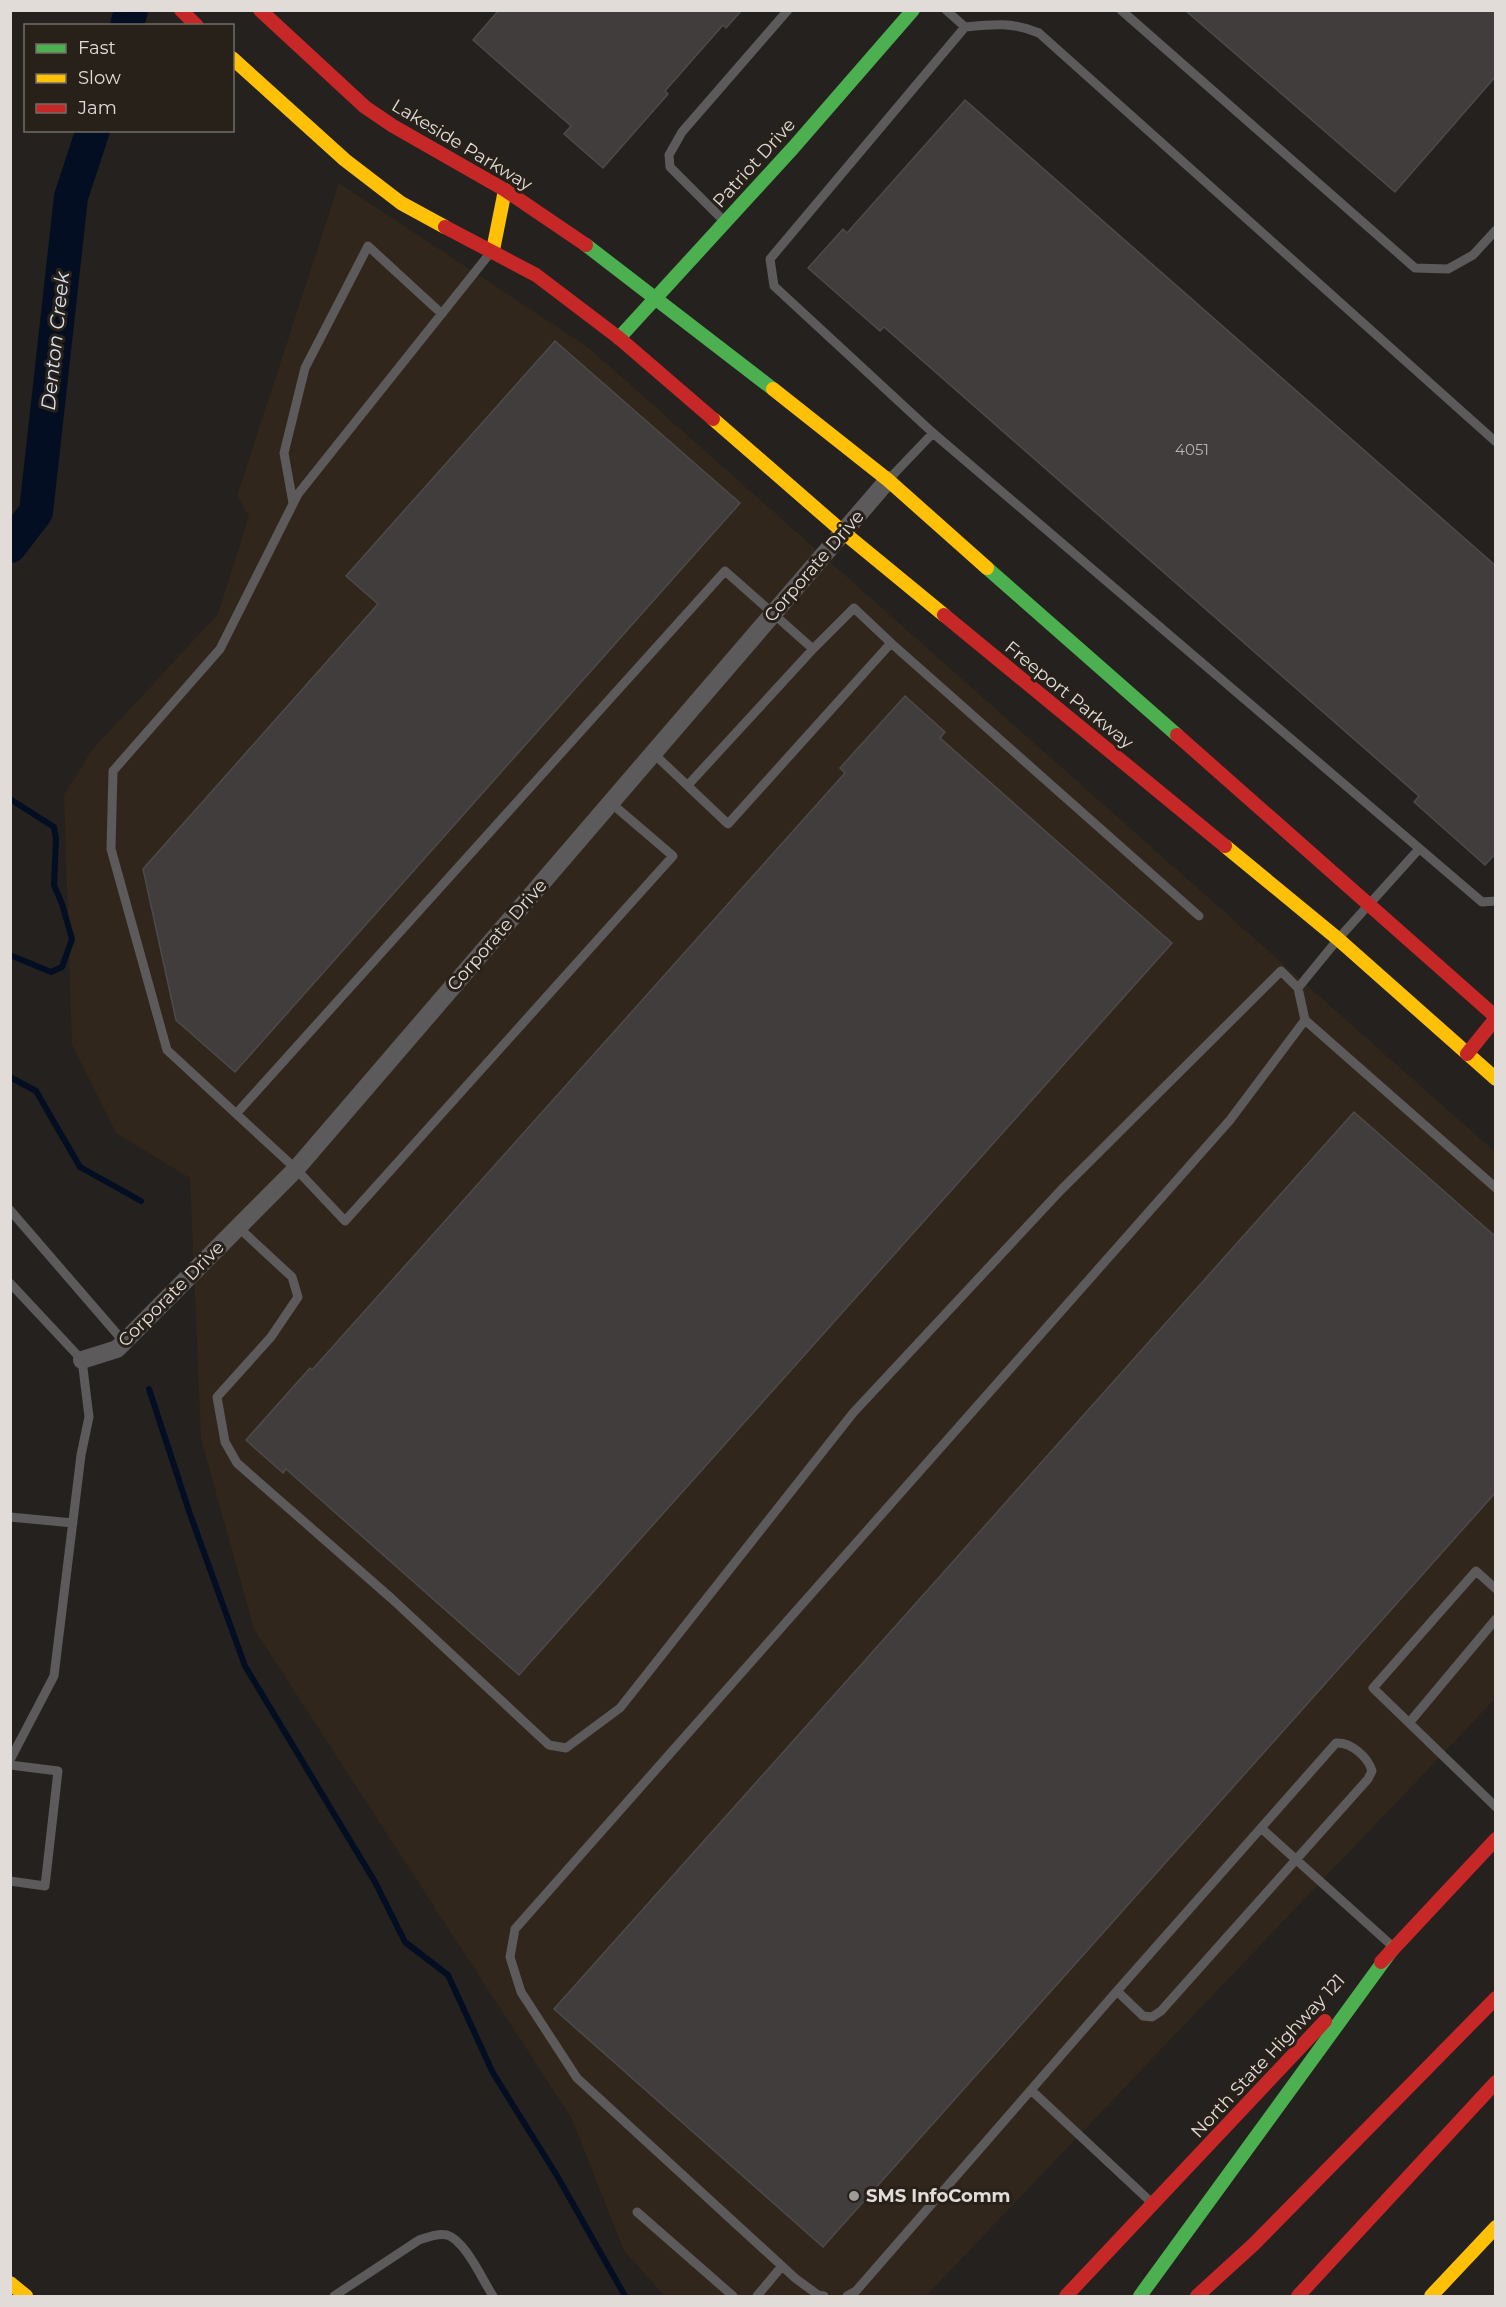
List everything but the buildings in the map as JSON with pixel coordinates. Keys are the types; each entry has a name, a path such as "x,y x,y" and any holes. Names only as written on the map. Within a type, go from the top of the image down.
{"main road":[{"path":"181,10 195,24"},
{"name":"Lakeside Parkway","path":"260,10 365,107 558,224 656,297"},
{"name":"Patriot Drive","path":"619,339 793,148 913,10"},
{"path":"234,60 345,160 400,203 493,250 536,275 619,339"},
{"path":"493,250 505,190"},
{"path":"656,297 888,480 1496,1017 1467,1054"},
{"name":"Freeport Parkway","path":"619,339 843,532 1338,939 1496,1079"},
{"name":"North State Highway 121","path":"1066,2296 1496,1839"},
{"path":"1140,2296 1394,1947"},
{"path":"1197,2296 1254,2244 1496,1998"},
{"path":"1298,2296 1496,2082"},
{"path":"1431,2296 1496,2227"},
{"path":"10,2283 26,2296"}],"street":[{"name":"Corporate Drive","path":"82,1360 117,1349 296,1169 888,480"}],"lane":[{"path":"725,222 670,167 669,155 682,132 788,10"},
{"path":"946,10 965,27"},
{"path":"1121,10 1415,268 1449,269 1473,255 1496,230"},
{"path":"1496,442 1039,33 1021,25 988,24 965,27 770,259 774,286 933,433 1482,903 1496,901"},
{"path":"293,504 284,453 306,368 368,246 442,314"},
{"path":"493,250 298,494 220,649 113,771 111,849 167,1050 296,1169 345,1221 673,856 611,803"},
{"path":"888,480 933,433"},
{"path":"236,1114 725,571 813,649"},
{"path":"688,785 813,649 854,608 1199,916"},
{"path":"653,753 728,824 891,643"},
{"path":"1299,988 1338,939 1419,849"},
{"path":"238,1227 292,1276 298,1297 270,1337 217,1397 225,1442 237,1462 391,1598 549,1744 566,1748 620,1708 854,1413 1060,1190 1281,971 1299,988 1305,1020 1496,1188"},
{"path":"824,2296 818,2295 782,2266 577,2078 521,1992 510,1957 515,1929 1223,1129 1305,1020"},
{"path":"10,1210 124,1342"},
{"path":"10,1282 82,1360 89,1417 81,1455 54,1676 10,1762 58,1772 45,1886 10,1881"},
{"path":"10,1517 73,1523"},
{"path":"1496,1589 1476,1572 1372,1689 1496,1807"},
{"path":"1409,1724 1496,1619"},
{"path":"847,2296 856,2291 1117,1990 1336,1743 1345,1742 1370,1764 1372,1771 1368,1779 1161,2011 1152,2017 1143,2016 1117,1990"},
{"path":"1261,1828 1394,1947"},
{"path":"1031,2090 1153,2204"},
{"path":"637,2212 733,2296"},
{"path":"334,2296 419,2240 434,2235 447,2235 459,2241 493,2296"},
{"path":"757,2296 782,2266"}],"shaded area":[{"path":"339,183 589,348 1495,1152 1495,1699 926,2296 665,2296 624,2251 572,2119 254,1629 201,1439 190,1178 116,1133 72,1045 64,795 92,750 218,614 249,516 237,496"}],"waterway":[{"name":"Denton Creek","path":"128,24 131,10"},
{"name":"Denton Creek","path":"10,546 36,512 71,197 92,132"},
{"path":"10,799 54,827 56,839 54,885 72,939 62,967 51,972 10,955"},
{"path":"10,1077 36,1091 80,1167 141,1201"},
{"path":"149,1389 190,1514 245,1666 375,1882 405,1942 448,1975 493,2073 556,2174 625,2296"}],"traffic: fast":[{"path":"619,338 793,148 913,10"},
{"path":"586,245 773,389"},
{"path":"987,568 1177,735"},
{"path":"1140,2296 1394,1947"}],"traffic: slow":[{"path":"234,60 345,160 401,203 445,227"},
{"path":"493,250 505,190"},
{"path":"773,389 888,480 987,568"},
{"path":"713,419 843,532 944,615"},
{"path":"1225,846 1338,939 1496,1079"},
{"path":"1431,2296 1496,2227"},
{"path":"10,2283 26,2296"}],"traffic: jam":[{"path":"181,10 195,24"},
{"path":"260,10 365,107 393,126 505,190 586,245"},
{"path":"445,227 536,275 619,338 713,419"},
{"path":"944,615 1225,846"},
{"path":"1177,735 1496,1017"},
{"path":"1467,1054 1496,1018"},
{"path":"1381,1962 1496,1839"},
{"path":"1197,2296 1254,2244 1496,1998"},
{"path":"1066,2296 1325,2021"},
{"path":"1298,2296 1496,2082"}],"place":[{"name":"SMS InfoComm","path":"854,2196"}]}
